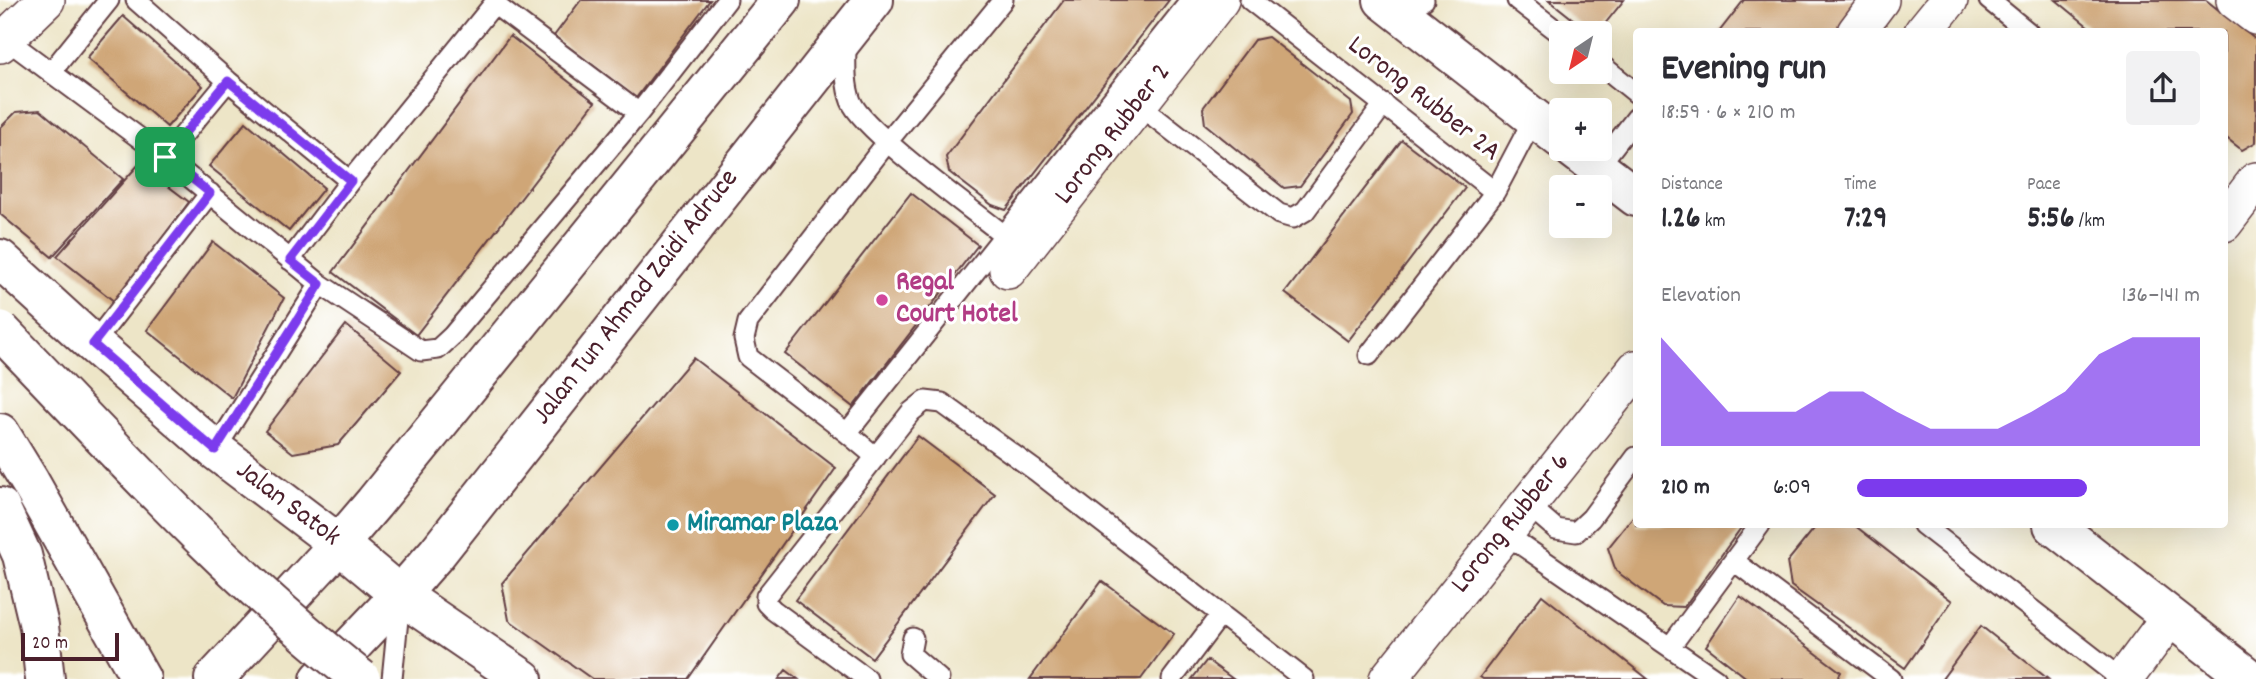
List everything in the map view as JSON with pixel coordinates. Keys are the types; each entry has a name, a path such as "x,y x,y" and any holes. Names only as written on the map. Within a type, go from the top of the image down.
{"main road":[{"path":"214,679 339,544 780,0"},
{"name":"Jalan Tun Ahmad Zaidi Adruce","path":"320,679 437,553 874,0"},
{"path":"1402,4 1548,129"},
{"path":"1589,161 1633,195"},
{"name":"Jalan Satok","path":"0,259 215,450 339,544 400,595 523,679"},
{"path":"0,330 208,545 272,604 361,679"},
{"path":"0,433 141,679"},
{"path":"0,507 22,555 40,626 45,679"},
{"path":"2057,528 2250,679"},
{"path":"34,679 40,626"}],"street":[{"path":"3,41 46,0"},
{"name":"Lorong Rubber 2","path":"1008,270 1220,0"},
{"path":"1859,28 1880,0"},
{"path":"1926,28 1949,0"},
{"path":"2235,0 2256,16"},
{"name":"Lorong Rubber 6","path":"1388,679 1633,373"},
{"path":"2122,679 2171,617"}],"lane":[{"path":"51,72 109,0"},
{"path":"136,0 228,81 351,181"},
{"path":"3,41 51,72 165,157 320,284 421,352 438,349 452,336 639,113 727,0"},
{"path":"876,457 748,357 744,339 748,322 888,141 1003,0"},
{"path":"847,433 1191,0"},
{"name":"Lorong Rubber 2A","path":"1250,0 1495,192"},
{"path":"1517,0 1549,25"},
{"path":"1989,0 2023,28"},
{"path":"290,260 495,2 639,113"},
{"path":"846,34 847,82 851,101 860,116 1004,235"},
{"path":"1612,74 1633,91"},
{"path":"165,157 228,81"},
{"path":"1139,105 1279,214 1293,218 1305,211 1384,104"},
{"path":"1612,137 1633,120"},
{"path":"1369,355 1495,192 1548,129"},
{"path":"93,344 210,193"},
{"path":"215,450 320,284"},
{"path":"867,679 773,610 766,603 766,596 911,412 925,401 942,403 1036,471 1304,679"},
{"path":"1527,504 1556,529 1577,532 1591,518 1633,461"},
{"path":"1670,647 1758,528"},
{"path":"1927,528 2122,679"},
{"path":"1504,533 1716,679"},
{"path":"1734,561 1891,679"},
{"path":"392,679 400,595"},
{"path":"1172,679 1221,614"},
{"path":"914,638 911,654 929,676"}],"building":[{"path":"581,0 710,0 636,98 554,36"},
{"path":"1064,0 1169,0 1006,210 992,205 949,172 946,157"},
{"path":"1549,0 1624,0 1607,21 1575,21"},
{"path":"1744,0 1873,0 1851,28 1722,28"},
{"path":"2056,0 2206,0 2256,40 2256,142 2242,150 2228,139 2228,28 2090,28"},
{"path":"123,16 203,86 167,127 87,58"},
{"path":"510,36 595,102 416,335 333,272"},
{"path":"1268,37 1351,102 1353,114 1300,186 1284,188 1205,124 1203,108 1254,40"},
{"path":"40,110 123,179 52,257 0,214 0,128 16,112"},
{"path":"246,122 324,188 289,231 209,166"},
{"path":"1402,140 1465,188 1348,341 1285,293"},
{"path":"139,164 189,202 115,302 57,256"},
{"name":"Regal Court Hotel","path":"911,193 978,245 853,407 785,354"},
{"path":"213,242 284,298 232,398 147,330"},
{"path":"346,325 401,371 338,445 293,453 265,431"},
{"name":"Miramar Plaza","path":"693,358 836,468 688,679 592,679 509,620 502,583"},
{"path":"918,436 995,494 872,658 795,600"},
{"path":"1633,517 1633,528 1741,528 1684,607 1663,606 1616,571 1608,548"},
{"path":"1815,528 1858,528 1952,601 1905,668 1791,586 1787,562"},
{"path":"1102,581 1174,634 1141,679 1030,679"},
{"path":"1542,595 1648,679 1480,677"},
{"path":"1740,596 1841,672 1837,679 1748,679 1706,646"},
{"path":"1981,626 2048,679 1942,679"},
{"path":"1207,660 1233,679 1192,679"},
{"path":"786,670 798,679 779,679"}],"place":[{"name":"Regal Court Hotel","path":"882,300"},
{"name":"Miramar Plaza","path":"673,525"}],"route":[{"path":"228,81 351,181 290,260 320,284 215,450 93,344 210,193 165,157 228,81"}]}
